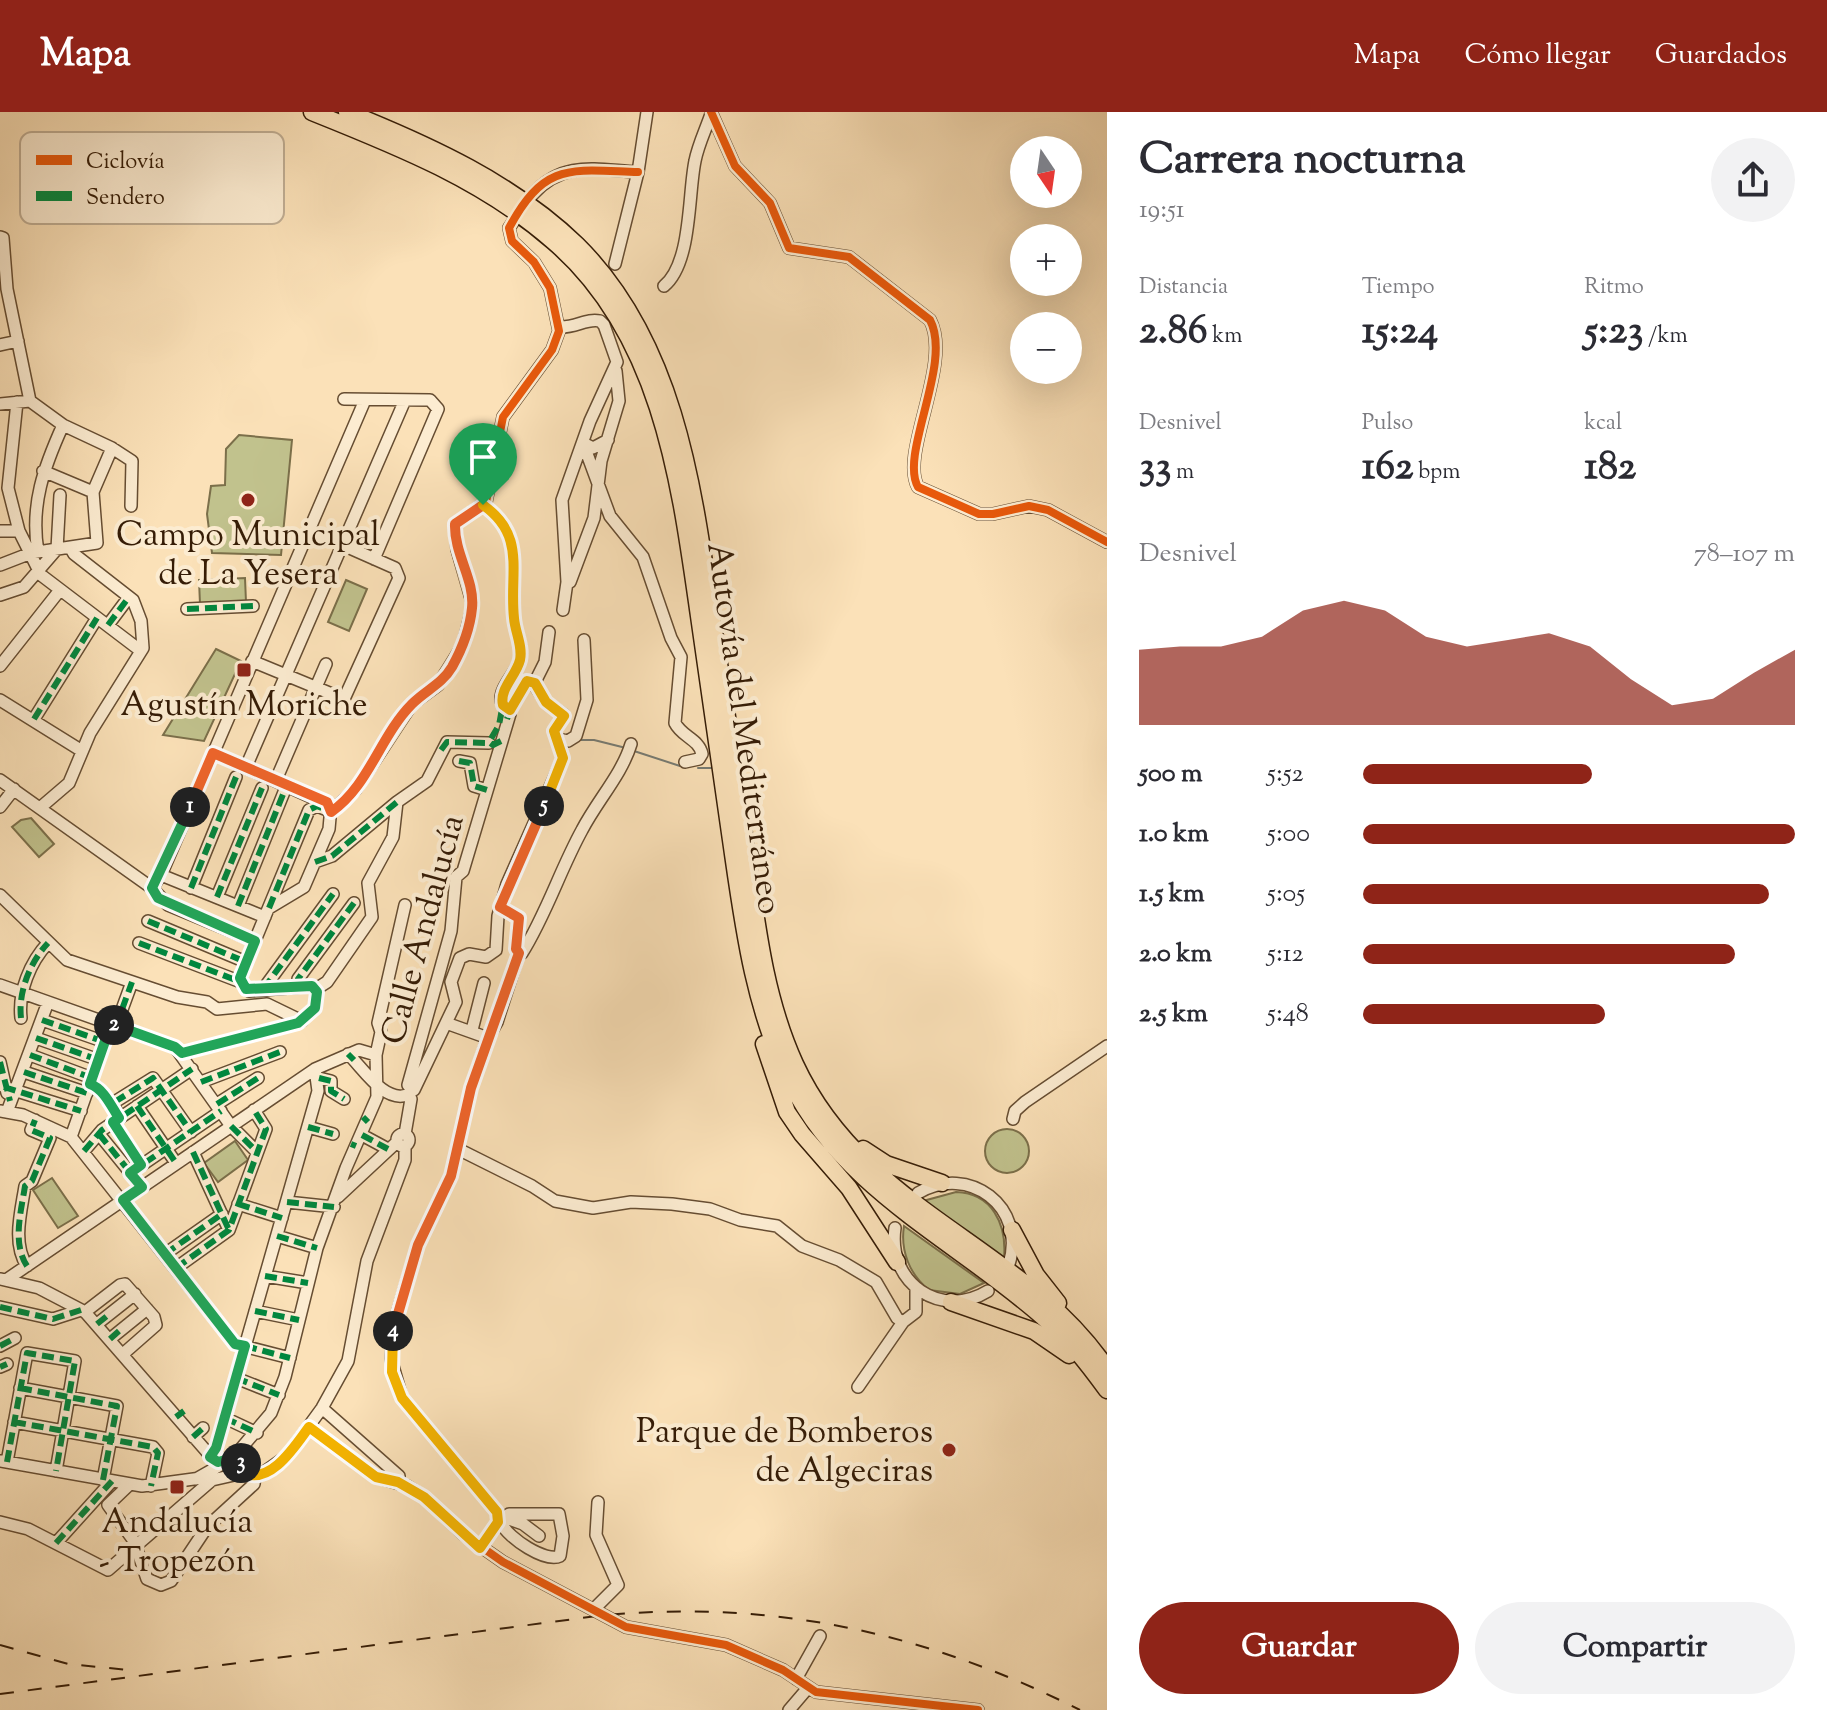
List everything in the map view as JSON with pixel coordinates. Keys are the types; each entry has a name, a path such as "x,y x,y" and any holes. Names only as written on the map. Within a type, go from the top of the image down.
{"highway":[{"name":"Autovía del Mediterráneo","path":"312,112 408,151 472,183 554,241 589,278 623,327 652,390 698,567"},
{"name":"Autovía del Mediterráneo","path":"347,112 408,137 491,180 551,222 600,271 634,322 665,390 689,475 698,567 757,988 777,1054 800,1100 829,1142 882,1195 1046,1319 1079,1353 1107,1390"},
{"name":"Autovía del Mediterráneo","path":"743,872 783,1037 810,1092 854,1152 896,1191 1050,1306 1093,1348 1107,1369"},
{"path":"757,988 758,1022 787,1112 849,1188 897,1262"},
{"path":"783,1037 837,1120 862,1148 886,1164 942,1183"},
{"path":"1012,1230 1036,1275 1088,1334 1093,1348"},
{"path":"951,1302 1034,1331 1057,1344 1089,1376 1107,1402"}],"street":[{"path":"615,264 638,172 647,112"},
{"path":"664,286 671,280 678,262 694,188 694,162 712,113"},
{"path":"712,113 735,166 778,216 789,248 849,257 930,320 935,334 930,400 912,463 918,487 979,514 1029,506 1048,510 1107,542"},
{"path":"533,194 545,181 564,170 638,172"},
{"path":"331,812 356,789 407,710 438,685 457,657 473,605 457,549 455,524 483,505 489,493 503,417 552,350 559,327 550,288 534,262 512,241 509,228 513,222"},
{"path":"2,238 4,290 30,401"},
{"path":"559,327 576,328 592,320 602,322 616,352 619,401 598,482 594,518 566,588"},
{"path":"0,345 18,341"},
{"path":"563,610 566,588 562,500 583,443 616,370"},
{"path":"344,399 433,401 438,412 374,559"},
{"path":"152,888 161,875 365,400"},
{"path":"246,767 405,400"},
{"path":"0,404 30,401 63,425 132,461 131,506"},
{"path":"17,402 8,488 19,531 34,553 40,571 60,590 141,651"},
{"path":"34,553 36,503 43,471 63,425"},
{"path":"583,443 593,448 608,440"},
{"path":"583,443 610,516 643,557 667,628 681,657 675,723 702,752 699,759 685,762"},
{"path":"0,565 34,553 97,543 93,492 112,448"},
{"path":"43,471 93,492"},
{"path":"0,595 24,587 57,549 60,495"},
{"name":"Calle Andalucía","path":"483,505 503,521 513,548 514,621 520,647 517,670 502,694 506,711"},
{"path":"252,661 336,698 348,695 399,578 395,568 309,530"},
{"path":"0,531 19,531"},
{"path":"41,807 69,783 82,751 141,651 141,621 129,597 74,554 70,547"},
{"path":"0,666 60,590"},
{"path":"108,625 129,597"},
{"path":"187,609 253,606"},
{"path":"34,719 97,618"},
{"path":"549,632 545,662 535,683 546,702 564,715 553,738"},
{"path":"553,738 568,741 576,736 586,708 584,640"},
{"path":"276,780 326,664"},
{"name":"Calle Andalucía","path":"410,1092 451,931 456,877 463,871 487,790 499,725 527,681 535,683"},
{"path":"0,700 82,751"},
{"path":"211,1471 249,1474 279,1463 322,1408 348,1361 367,1261 405,1160 399,1142 410,1092 456,1002 451,982 460,958 466,954 486,957 497,946 500,907 563,758 553,738"},
{"path":"315,862 332,856 427,781 447,742 495,742"},
{"path":"480,1548 503,1518 559,1514 563,1536 560,1556 547,1557 506,1532 503,1518 402,1398 391,1359 394,1324 418,1245 441,1200 458,1149 471,1088 519,953 524,951 581,832 609,782 617,775 631,744"},
{"path":"161,875 238,906 267,912 304,887 315,862 329,829 329,803 213,753"},
{"path":"459,761 470,763 474,786 487,790"},
{"path":"191,888 236,777"},
{"path":"0,780 152,888 168,905 255,941"},
{"path":"217,897 262,788"},
{"path":"0,807 14,789"},
{"path":"238,906 284,792"},
{"path":"316,989 327,982 373,913 368,901 368,883 389,848 397,802"},
{"path":"241,982 246,962 309,810 317,806 331,812"},
{"path":"267,990 267,984 333,894"},
{"path":"0,895 67,960 177,997 204,1001 221,1010 270,1005 302,1021"},
{"path":"299,986 298,979 354,903"},
{"path":"0,1522 28,1529 108,1570 138,1547 211,1471 268,1421 290,1358 317,1248 378,1083 376,1055 381,1032 378,1023 405,905"},
{"path":"500,907 519,918 516,949 519,953"},
{"path":"148,921 246,962"},
{"path":"21,1018 19,1002 35,958 48,943"},
{"path":"139,943 241,982 249,991 309,985 316,989"},
{"path":"71,1137 105,1042 132,982"},
{"path":"472,1030 484,983"},
{"path":"0,985 175,1047 231,1126 257,1152"},
{"path":"182,1053 302,1021 315,1008 316,989"},
{"path":"6,1108 24,1072 48,1002"},
{"path":"42,1020 105,1042"},
{"path":"446,1023 488,1038"},
{"path":"36,1038 99,1060"},
{"path":"1013,1119 1025,1102 1107,1046"},
{"path":"3,1280 254,1110 359,1050 376,1055"},
{"path":"201,1082 280,1052"},
{"path":"30,1055 90,1085"},
{"path":"351,1057 390,1096 410,1092"},
{"path":"0,1062 6,1108"},
{"path":"84,1151 116,1120 192,1069"},
{"path":"24,1072 97,1087 111,1105 141,1165"},
{"path":"317,1074 331,1081 331,1091 344,1099"},
{"path":"211,1471 308,1127 317,1074"},
{"path":"111,1105 150,1078 155,1079 191,1132"},
{"path":"130,1173 191,1132 258,1078"},
{"path":"4,1087 81,1111"},
{"path":"137,1106 176,1163"},
{"path":"6,1108 71,1137 235,1344 290,1358"},
{"path":"176,1268 229,1230 266,1129 254,1110"},
{"path":"27,1266 20,1254 19,1231 25,1186 32,1181 50,1138 31,1130 35,1120"},
{"path":"308,1127 333,1134"},
{"path":"99,1134 142,1187"},
{"path":"356,1142 399,1142"},
{"path":"287,1202 336,1202 399,1142"},
{"path":"458,1149 555,1201 593,1208 631,1202 685,1206 777,1226 802,1246 839,1260 876,1282 897,1318 903,1322"},
{"path":"193,1152 229,1230"},
{"path":"918,1193 942,1183 967,1184 990,1195 1007,1214 1012,1230 1009,1264"},
{"path":"238,1204 282,1218"},
{"path":"165,1254 222,1214"},
{"path":"895,1228 897,1262 916,1289 931,1298 951,1302 973,1299 988,1291"},
{"path":"277,1236 317,1248"},
{"path":"265,1276 308,1283"},
{"path":"3,1280 39,1288 83,1311 115,1335 123,1354 180,1414 211,1471"},
{"path":"0,1307 53,1319 83,1311 125,1284 154,1317 156,1327 123,1354"},
{"path":"858,1387 903,1322 916,1312 916,1289"},
{"path":"97,1324 135,1294"},
{"path":"115,1335 147,1309"},
{"path":"255,1311 299,1320"},
{"path":"0,1346 15,1338"},
{"path":"56,1471 75,1361 27,1353 3,1461 56,1471 130,1484 151,1486 242,1463 254,1484 207,1527 171,1581 161,1585 151,1582 138,1547 108,1505 130,1484"},
{"path":"236,1378 279,1395"},
{"path":"20,1388 117,1406 110,1439 107,1480 56,1543"},
{"path":"322,1408 399,1476 398,1482"},
{"path":"225,1418 257,1433"},
{"path":"14,1422 156,1449 151,1486"},
{"path":"309,1427 376,1477 398,1482 424,1497 480,1548 626,1627 726,1645 796,1679 807,1689 978,1710"},
{"path":"193,1437 203,1428"},
{"path":"594,1609 618,1585 596,1535 598,1502"},
{"path":"503,1518 523,1524 539,1536"},
{"path":"796,1679 820,1636"},
{"path":"789,1710 807,1689"}],"green space":[{"name":"Campo Municipal de La Yesera","path":"239,435 292,440 281,555 212,553 207,514 211,486 225,485 226,449"},
{"path":"245,578 246,602 200,604 199,580"},
{"path":"346,580 367,589 349,631 328,622"},
{"path":"216,649 241,661 204,741 163,735"},
{"path":"31,818 54,844 39,857 12,827 21,820"},
{"path":"1007,1129 1023,1135 1029,1151 1023,1167 1007,1173 991,1167 985,1151 991,1135"},
{"path":"235,1141 248,1160 218,1182 204,1163"},
{"path":"52,1178 78,1216 58,1228 33,1190"},
{"path":"956,1192 979,1198 995,1213 1003,1233 1004,1258 923,1201"},
{"path":"904,1226 984,1283 960,1294 929,1290 908,1262"}],"waterway":[{"path":"577,740 594,740 626,748"},
{"path":"634,751 680,766"},
{"path":"698,768 713,768"}],"railway":[{"path":"0,1694 605,1615 668,1612 790,1618 908,1642 1023,1683 1080,1710"},
{"path":"0,1645 68,1664 129,1670"}],"marked path":[{"path":"108,625 129,597"},
{"path":"187,609 253,606"},
{"path":"34,719 97,618"},
{"path":"507,719 510,710 503,705 504,691 517,663 520,647"},
{"path":"510,710 527,681 535,683"},
{"path":"501,741 493,745 489,742 499,725 502,709"},
{"path":"441,750 447,742 489,743"},
{"path":"459,761 470,763 474,786 487,790"},
{"path":"191,888 236,777"},
{"path":"217,897 262,788"},
{"path":"238,906 284,792"},
{"path":"315,862 332,856 397,802"},
{"path":"269,908 309,810 317,806 331,812"},
{"path":"152,888 168,905 255,941"},
{"path":"267,990 267,984 333,894"},
{"path":"299,986 298,979 354,903"},
{"path":"148,921 246,962"},
{"path":"21,1018 21,998 27,978 48,943"},
{"path":"139,943 241,982"},
{"path":"116,1026 132,982"},
{"path":"42,1020 105,1042"},
{"path":"36,1038 99,1060"},
{"path":"201,1082 280,1052"},
{"path":"348,1054 354,1060"},
{"path":"30,1055 92,1078"},
{"path":"0,1062 10,1101"},
{"path":"84,1151 102,1130 192,1069"},
{"path":"24,1072 87,1093"},
{"path":"119,1118 113,1103 153,1078 191,1132"},
{"path":"217,1104 258,1078"},
{"path":"319,1078 331,1081 331,1091 344,1099"},
{"path":"90,1084 97,1087 111,1105"},
{"path":"4,1087 81,1111"},
{"path":"137,1106 176,1163"},
{"path":"176,1268 229,1230 266,1129 254,1110"},
{"path":"130,1173 221,1111"},
{"path":"363,1117 368,1122"},
{"path":"27,1266 22,1257 19,1237 25,1186 32,1181 50,1138 31,1130 35,1120"},
{"path":"113,1122 141,1165"},
{"path":"231,1126 257,1152"},
{"path":"308,1127 333,1134"},
{"path":"99,1134 142,1187"},
{"path":"362,1135 388,1149"},
{"path":"351,1144 356,1146"},
{"path":"193,1152 229,1230"},
{"path":"287,1202 334,1207"},
{"path":"238,1204 282,1218"},
{"path":"165,1254 222,1214"},
{"path":"277,1236 317,1248"},
{"path":"265,1276 308,1283"},
{"path":"0,1307 53,1319 81,1310"},
{"path":"255,1311 299,1320"},
{"path":"97,1324 107,1316"},
{"path":"110,1339 119,1331"},
{"path":"0,1346 15,1338"},
{"path":"245,1346 290,1358"},
{"path":"7,1462 27,1353 75,1361 56,1471"},
{"path":"0,1367 7,1364"},
{"path":"236,1378 279,1395"},
{"path":"20,1388 117,1406 103,1480"},
{"path":"176,1417 184,1411"},
{"path":"225,1418 257,1433"},
{"path":"14,1422 153,1447 158,1453 151,1486"},
{"path":"193,1437 203,1428"},
{"path":"56,1543 112,1481"}],"cycle path":[{"path":"711,112 735,166 770,203 789,248 849,257 930,320 935,338 935,360 915,453 914,472 918,487 979,514 1029,506 1048,510 1107,542"},
{"path":"331,812 356,789 412,704 438,685 463,645 473,605 457,549 455,524 486,502 503,417 552,350 559,331 550,288 534,262 512,241 509,228 522,206 548,180 577,171 638,172"},
{"path":"309,1427 376,1477 407,1486 424,1497 463,1534 503,1562 626,1627 726,1645 783,1670 816,1692 978,1710"}],"place":[{"name":"Campo Municipal de La Yesera","path":"248,500"},
{"name":"Agustín Moriche","path":"244,670"},
{"name":"Parque de Bomberos de Algeciras","path":"949,1450"},
{"name":"Andalucía - Tropezón","path":"177,1487"}],"route":[{"path":"483,505 503,521 508,530 515,567 514,621 521,655 517,670 501,699 510,710 527,681 535,683 546,702 564,715 554,731 563,758 502,900 500,907 519,918 516,949 519,953 471,1088 451,1176 418,1245 391,1344 392,1372 402,1398 497,1512 495,1517 498,1522 480,1548 424,1497 398,1482 394,1484 376,1477 309,1427 287,1456 260,1475 243,1473 242,1463 236,1459 229,1458 222,1463 210,1457 215,1452 245,1346 235,1344 123,1200 142,1187 130,1173 141,1165 113,1122 119,1118 111,1105 97,1087 90,1084 111,1024 175,1047 182,1053 284,1028 305,1020 311,1014 317,1002 314,987 307,985 249,991 240,978 255,941 168,905 158,898 152,888 161,875 213,753 327,802 331,812 356,789 402,716 412,704 438,685 451,669 463,645 473,605 457,549 455,524 483,505"}]}
